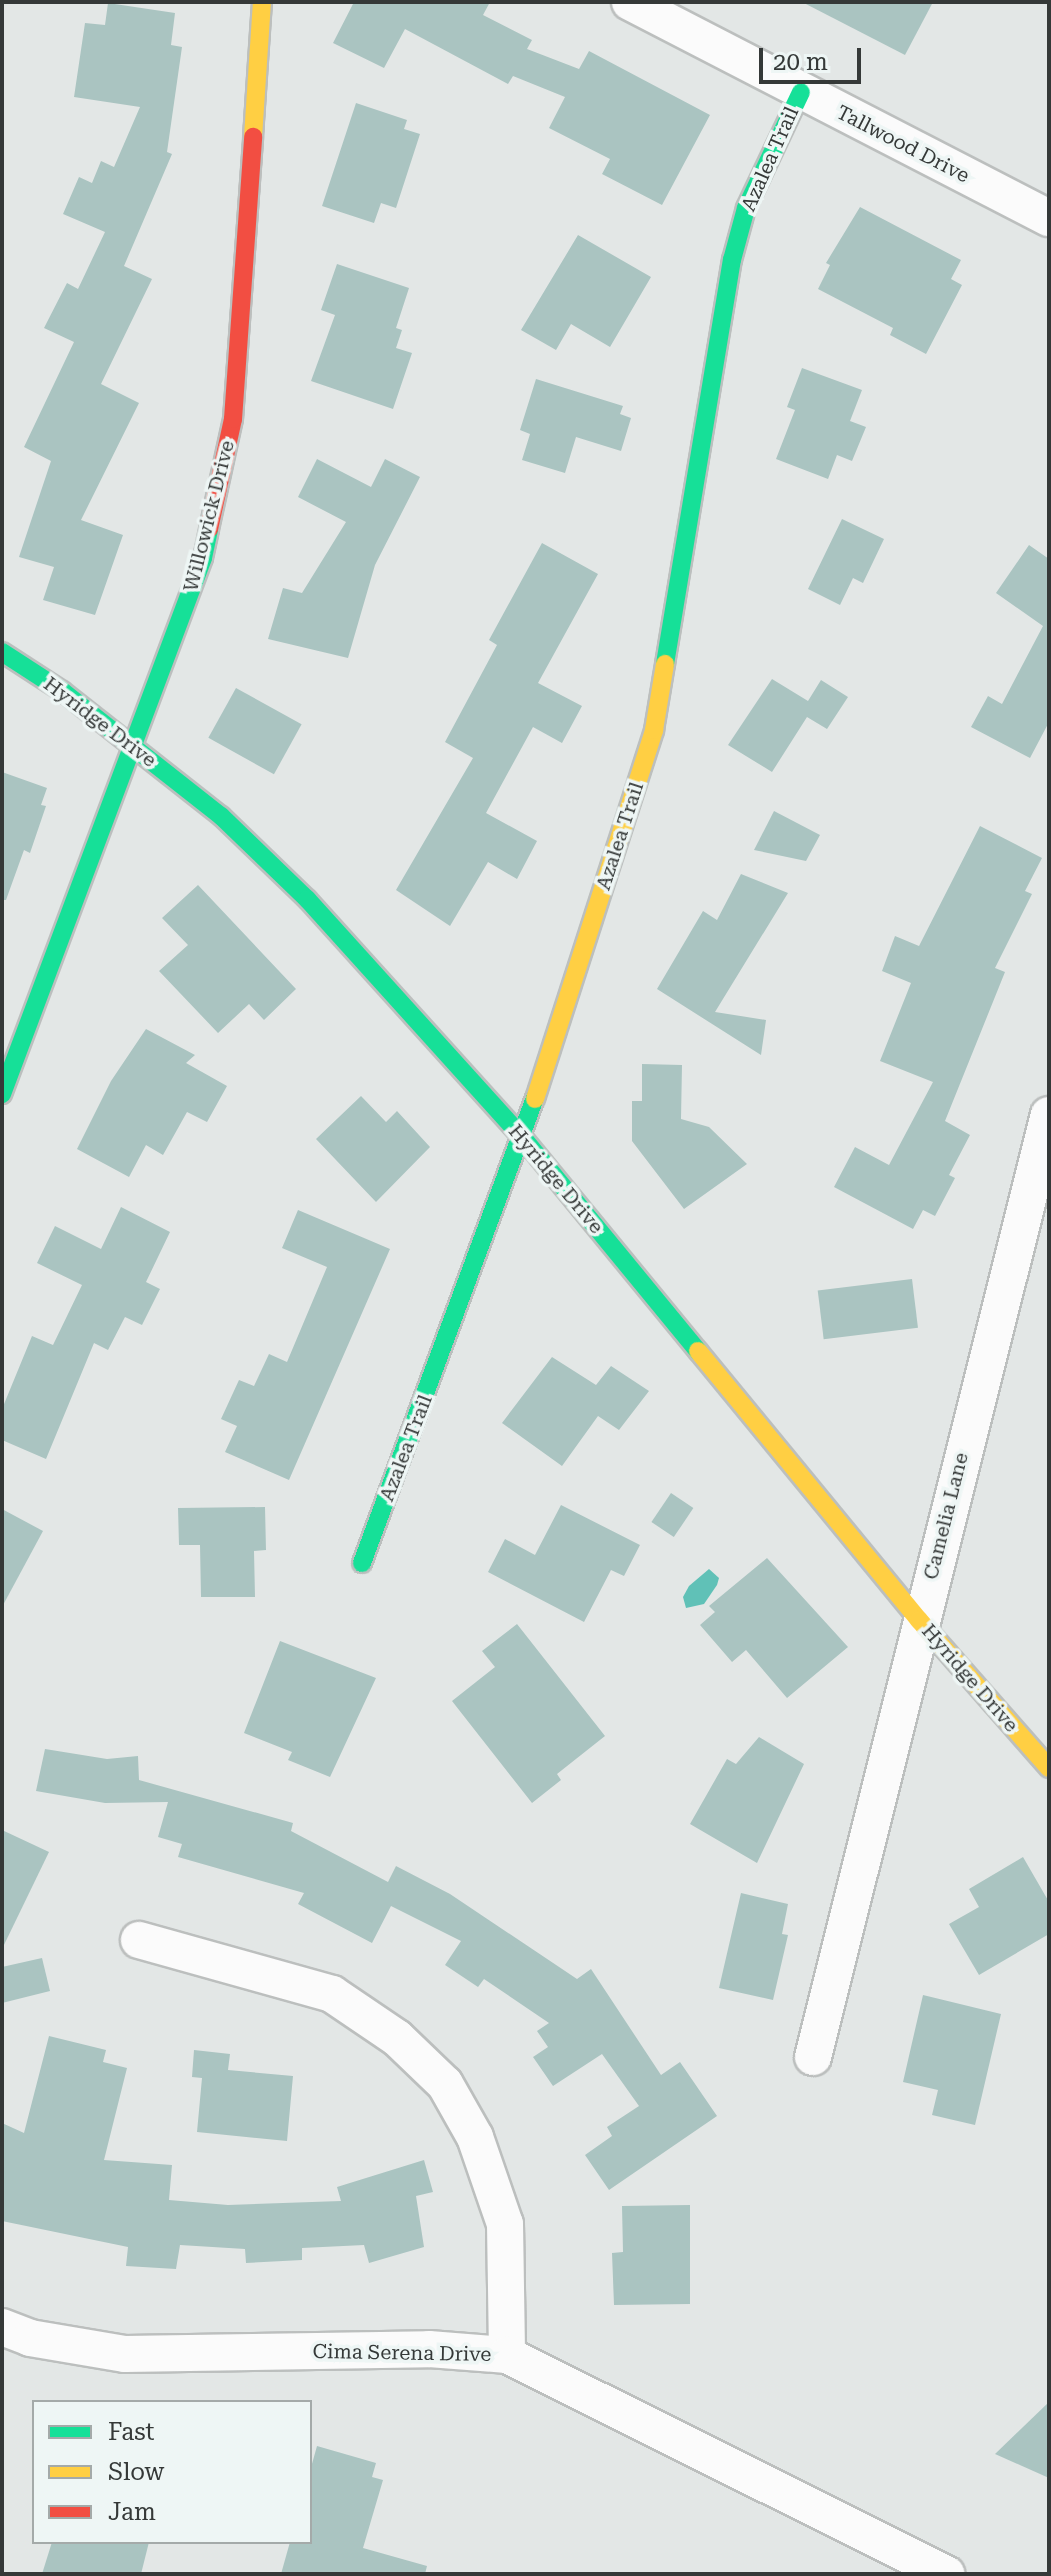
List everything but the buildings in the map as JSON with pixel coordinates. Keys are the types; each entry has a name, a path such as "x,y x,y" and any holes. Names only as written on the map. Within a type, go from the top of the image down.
{"street":[{"name":"Willowick Drive","path":"2,1094 203,558 233,419 262,2"},
{"name":"Tallwood Drive","path":"630,2 1049,218"},
{"name":"Azalea Trail","path":"362,1563 523,1138 654,730 742,221 801,92"},
{"name":"Hyridge Drive","path":"2,652 134,747 221,816 307,899 523,1138 919,1620 1049,1768"},
{"name":"Camelia Lane","path":"813,2057 919,1620 1049,1115"},
{"path":"139,1940 332,1994 397,2038 445,2084 475,2137 505,2224 507,2355"},
{"name":"Cima Serena Drive","path":"2,2327 30,2338 125,2354 429,2349 507,2355 946,2574"}],"water":[{"path":"709,1569 719,1578 717,1585 704,1604 686,1608 683,1597 689,1586"}],"traffic: fast":[{"path":"665,664 732,260 746,208 801,92"},
{"path":"2,1094 203,558 209,529"},
{"path":"2,652 62,691 221,816 307,899 523,1138 698,1351"},
{"path":"362,1563 535,1099"}],"traffic: slow":[{"path":"253,137 262,2"},
{"path":"535,1099 654,730 665,664"},
{"path":"698,1351 919,1620 1049,1768"}],"traffic: jam":[{"path":"209,529 233,419 253,137"}]}
